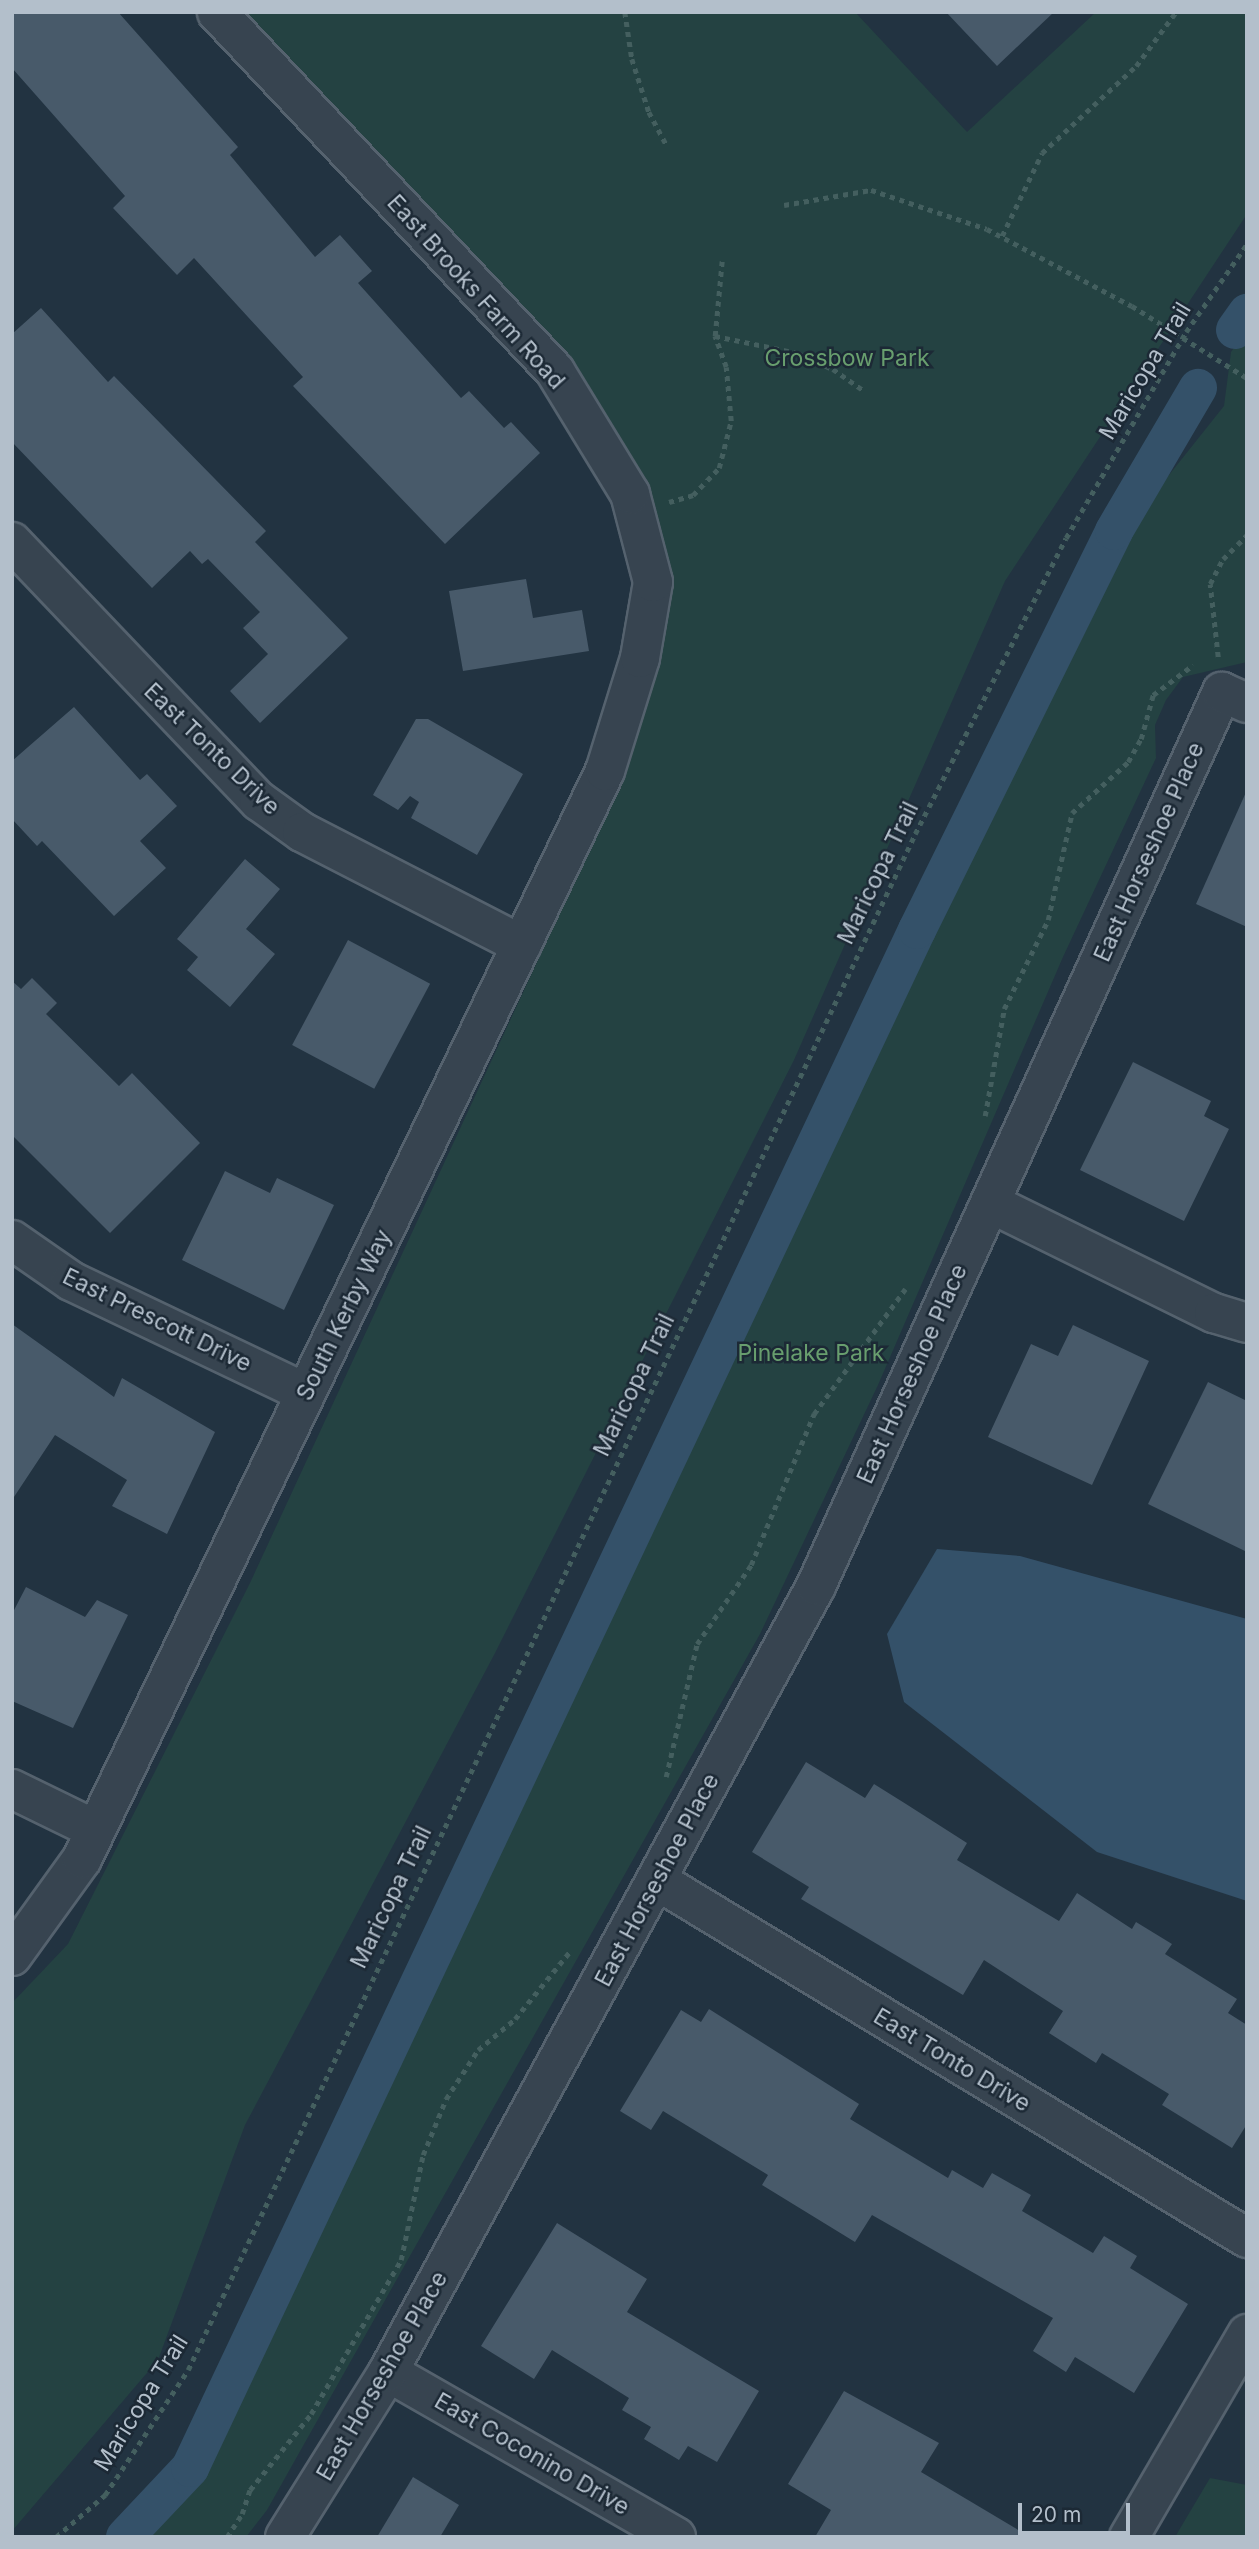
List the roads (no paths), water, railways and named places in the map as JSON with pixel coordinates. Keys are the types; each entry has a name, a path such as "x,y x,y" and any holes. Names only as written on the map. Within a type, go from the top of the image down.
{"street":[{"name":"East Brooks Farm Road","path":"217,12 555,372 630,494 653,583 640,658"},
{"name":"East Tonto Drive","path":"12,542 259,801 302,832 522,945"},
{"name":"South Kerby Way","path":"12,1956 82,1859 605,771 640,658"},
{"name":"East Horseshoe Place","path":"285,2537 388,2372 658,1881 816,1586 1229,683"},
{"path":"990,1203 1214,1313 1247,1323"},
{"name":"East Prescott Drive","path":"12,1240 71,1281 306,1393"},
{"path":"12,1789 96,1830"},
{"name":"East Tonto Drive","path":"658,1881 1247,2238"},
{"path":"1129,2537 1247,2334"},
{"name":"East Coconino Drive","path":"388,2372 676,2537"}],"water":[{"path":"937,1549 1020,1556 1247,1619 1247,1901 1097,1852 904,1702 887,1634"}],"waterway":[{"path":"1235,330 1247,313"},
{"path":"125,2537 190,2468 917,930 1114,531 1198,388"}],"park label":[{"name":"Crossbow Park","path":"847,358"},
{"name":"Pinelake Park","path":"811,1353"}]}
